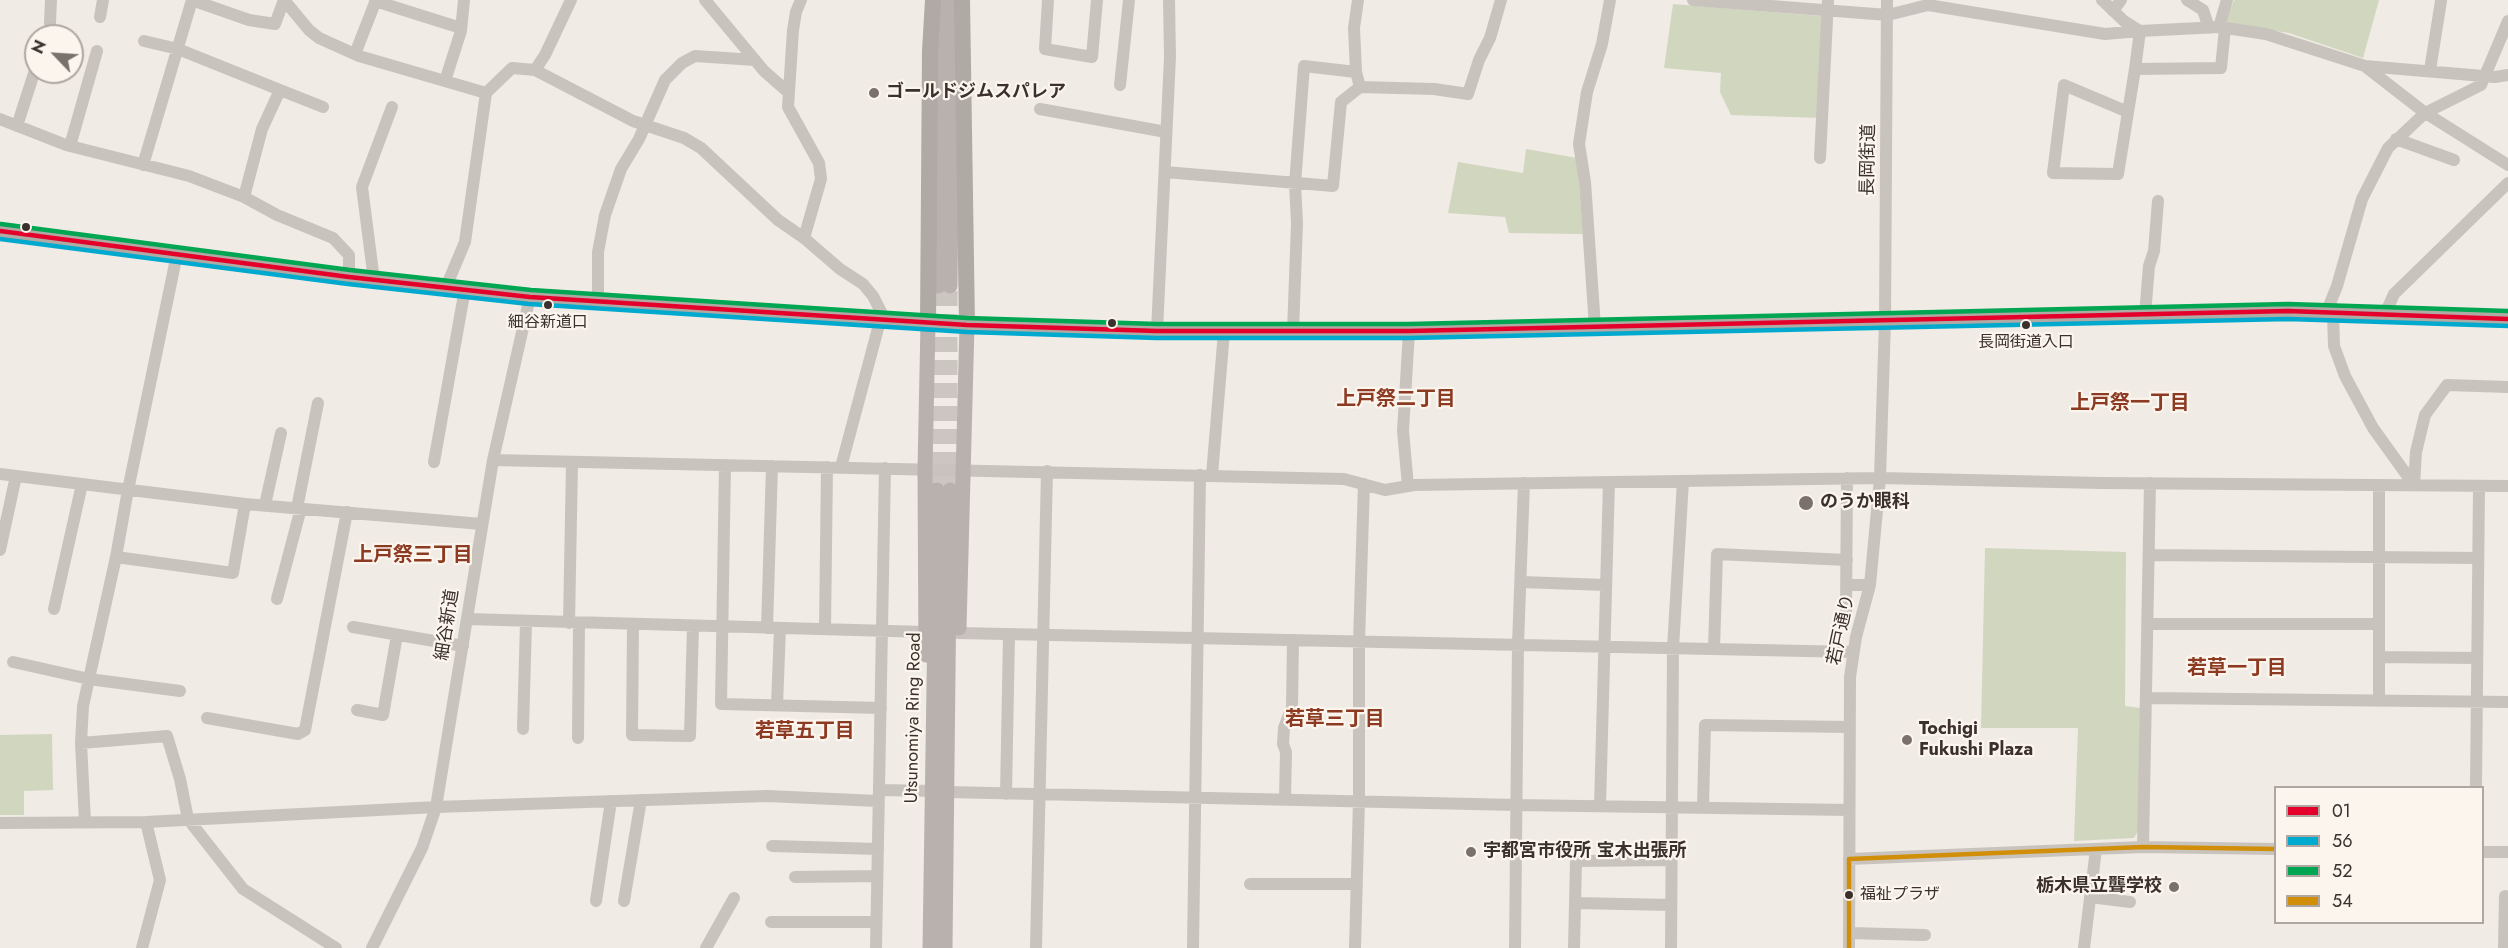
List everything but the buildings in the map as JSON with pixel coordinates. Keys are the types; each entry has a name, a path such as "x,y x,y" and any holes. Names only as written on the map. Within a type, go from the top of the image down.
{"highway":[{"path":"928,324 930,51 933,0"},
{"path":"962,0 967,326"},
{"path":"0,231 349,277 530,297 967,326 1224,332 1409,331 2330,311 2508,319"}],"main road":[{"path":"941,0 945,286 953,0"},
{"path":"928,324 925,632 926,671 934,702"},
{"path":"948,680 958,633 967,326"},
{"name":"Utsunomiya Ring Road","path":"930,948 940,791 948,680 943,490 934,702 940,791 945,948"}],"street":[{"path":"50,23 51,0"},
{"path":"100,17 103,0"},
{"path":"143,165 192,0 249,20 275,24 284,0 314,34 355,54 486,93"},
{"path":"445,81 461,28 464,0"},
{"path":"535,70 545,56 571,0"},
{"path":"705,0 755,60 788,92"},
{"path":"801,0 793,30 788,107 819,163 821,179 804,238"},
{"path":"1048,0 1045,49 1092,57 1097,0"},
{"path":"1120,85 1129,0"},
{"path":"1157,331 1170,57 1169,0"},
{"path":"1358,0 1354,28 1356,72 1360,87"},
{"path":"1165,172 1333,186 1341,102 1360,87 1434,89 1468,94 1479,60 1490,38 1501,0"},
{"path":"1595,327 1586,182 1579,144 1587,92 1602,44 1610,0"},
{"path":"1693,0 1828,5 1888,15 1928,5 2105,34 2217,28 2266,34 2365,66 2508,75"},
{"name":"長岡街道","path":"1885,321 1887,0"},
{"path":"1976,13 1978,0"},
{"path":"2102,0 2124,21 2140,31"},
{"path":"2114,11 2121,0"},
{"path":"2187,0 2203,10 2217,28"},
{"path":"2135,69 2221,68 2217,28 2227,0"},
{"path":"355,54 376,1 461,28"},
{"path":"2430,70 2440,1"},
{"path":"1820,158 1828,5"},
{"path":"2414,485 2373,428 2345,376 2334,346 2330,311 2364,193 2384,155 2396,139 2425,113 2481,85 2508,21"},
{"path":"2128,112 2064,85 2053,173 2118,174 2135,69 2140,31"},
{"path":"144,41 178,49 324,107"},
{"path":"70,146 97,51"},
{"path":"598,303 598,252 605,215 621,169 665,80 682,63 694,56 755,60"},
{"path":"1293,332 1297,223 1295,184 1304,66 1356,72"},
{"path":"2365,66 2425,113 2508,165"},
{"path":"446,287 465,242 486,93 512,68 535,70 597,104 684,138 701,148 778,220 804,238 840,269 863,284 873,296 883,321 841,467"},
{"path":"17,126 31,84"},
{"path":"244,197 262,129 280,90"},
{"path":"374,280 362,187 392,106"},
{"path":"1040,109 1166,132"},
{"path":"0,119 70,146 189,176 244,197 333,238 349,255 349,277"},
{"path":"2396,139 2454,160"},
{"path":"2385,314 2394,294 2508,183"},
{"path":"2145,315 2158,201"},
{"path":"85,822 81,743 83,706 116,557 177,254"},
{"path":"434,462 465,289"},
{"name":"細谷新道","path":"372,948 422,848 436,807 482,524 530,297"},
{"name":"若戸通り","path":"1849,948 1850,727 1853,652 1870,585 1880,478 1885,321"},
{"path":"1408,486 1403,431 1409,331"},
{"path":"1193,948 1198,638 1206,475 1224,332"},
{"path":"2414,485 2416,452 2425,415 2447,385 2508,387"},
{"path":"277,599 299,508 318,404"},
{"path":"266,505 281,434"},
{"path":"494,460 1344,479 1385,490 1408,486 1847,478 2508,486"},
{"path":"572,463 578,738"},
{"path":"725,465 721,704 881,708"},
{"path":"772,466 777,705"},
{"path":"825,629 827,467"},
{"path":"876,948 885,468"},
{"path":"1036,948 1047,471"},
{"path":"0,474 245,504 482,524"},
{"path":"0,550 16,476"},
{"path":"1845,611 1847,478"},
{"path":"1671,948 1673,648 1683,481"},
{"path":"1600,806 1609,482"},
{"path":"1515,948 1518,644 1524,483"},
{"path":"2143,847 2150,483"},
{"path":"54,609 82,484"},
{"path":"1355,948 1359,800 1359,641 1364,484"},
{"path":"2379,485 2379,701"},
{"path":"2476,786 2478,486"},
{"path":"116,557 232,573 245,504"},
{"path":"207,718 298,734 305,730 347,512"},
{"path":"1714,649 1717,554 1847,560"},
{"path":"2150,555 2478,558"},
{"path":"1521,582 1606,585"},
{"path":"1847,585 1870,585"},
{"path":"467,619 925,632"},
{"path":"523,729 526,622"},
{"path":"2148,624 2379,624"},
{"path":"633,625 632,735 690,736 693,626"},
{"path":"353,627 463,646"},
{"path":"958,633 1853,652"},
{"path":"357,710 383,715 397,635"},
{"path":"1006,794 1010,635"},
{"path":"1285,799 1286,752 1282,744 1284,728 1292,707 1293,640"},
{"path":"2379,657 2477,658"},
{"path":"13,662 89,679 180,691"},
{"path":"2147,698 2508,702"},
{"path":"1703,807 1705,725 1850,727"},
{"path":"81,743 168,736 188,819 243,889 336,948"},
{"path":"0,823 146,822 436,807 767,796 879,795 940,791 1516,805 1849,810"},
{"path":"624,901 641,800"},
{"path":"596,901 611,801"},
{"path":"142,948 160,880 146,822"},
{"path":"772,846 878,849"},
{"path":"1849,858 2143,847 2274,849"},
{"path":"2084,948 2096,849"},
{"path":"2484,852 2508,852"},
{"path":"1574,948 1576,861 1671,860"},
{"path":"795,877 877,876"},
{"path":"1250,884 1357,884"},
{"path":"2504,948 2505,896 2508,897"},
{"path":"2090,897 2130,902"},
{"path":"706,948 734,898"},
{"path":"1575,903 1671,904"},
{"path":"771,922 876,922"},
{"path":"1849,933 1925,934"}],"green space":[{"path":"2234,0 2379,0 2363,58 2289,33 2225,23"},
{"path":"1673,4 1831,17 1821,118 1731,115 1720,92 1721,73 1664,68"},
{"path":"1526,149 1577,158 1583,234 1509,233 1505,217 1448,213 1458,162 1523,173"},
{"path":"1985,548 2126,552 2125,706 2140,708 2138,831 2134,838 2074,841 2078,728 1981,728"},
{"path":"52,734 53,790 24,791 24,815 0,815 0,735"}],"tunnel":[{"path":"937,490 939,286"},
{"path":"950,286 950,490"}],"transit line":[{"name":"52","path":"1,224 350,270 531,290 967,318 1157,324 1409,324 2288,304 2508,311"},
{"name":"01","path":"0,231 349,277 530,297 967,325 1157,331 1409,331 2288,311 2508,319"},
{"name":"56","path":"0,239 348,284 529,304 967,332 1157,338 1409,338 2288,319 2508,326"},
{"name":"54","path":"1849,859 2143,847 2274,849"},
{"name":"54","path":"1849,859 1849,948"}],"place":[{"name":"ゴールドジムスパレア","path":"874,93"},
{"name":"細谷新道口","path":"548,305"},
{"name":"長岡街道入口","path":"2026,325"},
{"name":"のうか眼科","path":"1806,503"},
{"name":"Tochigi Fukushi Plaza","path":"1907,740"},
{"name":"宇都宮市役所 宝木出張所","path":"1471,852"},
{"name":"栃木県立聾学校","path":"2174,887"},
{"name":"福祉プラザ","path":"1849,895"}],"district":[{"name":"上戸祭二丁目","path":"1396,400"},
{"name":"上戸祭一丁目","path":"2130,404"},
{"name":"上戸祭三丁目","path":"413,556"},
{"name":"若草一丁目","path":"2237,669"},
{"name":"若草三丁目","path":"1335,720"},
{"name":"若草五丁目","path":"805,732"}]}
